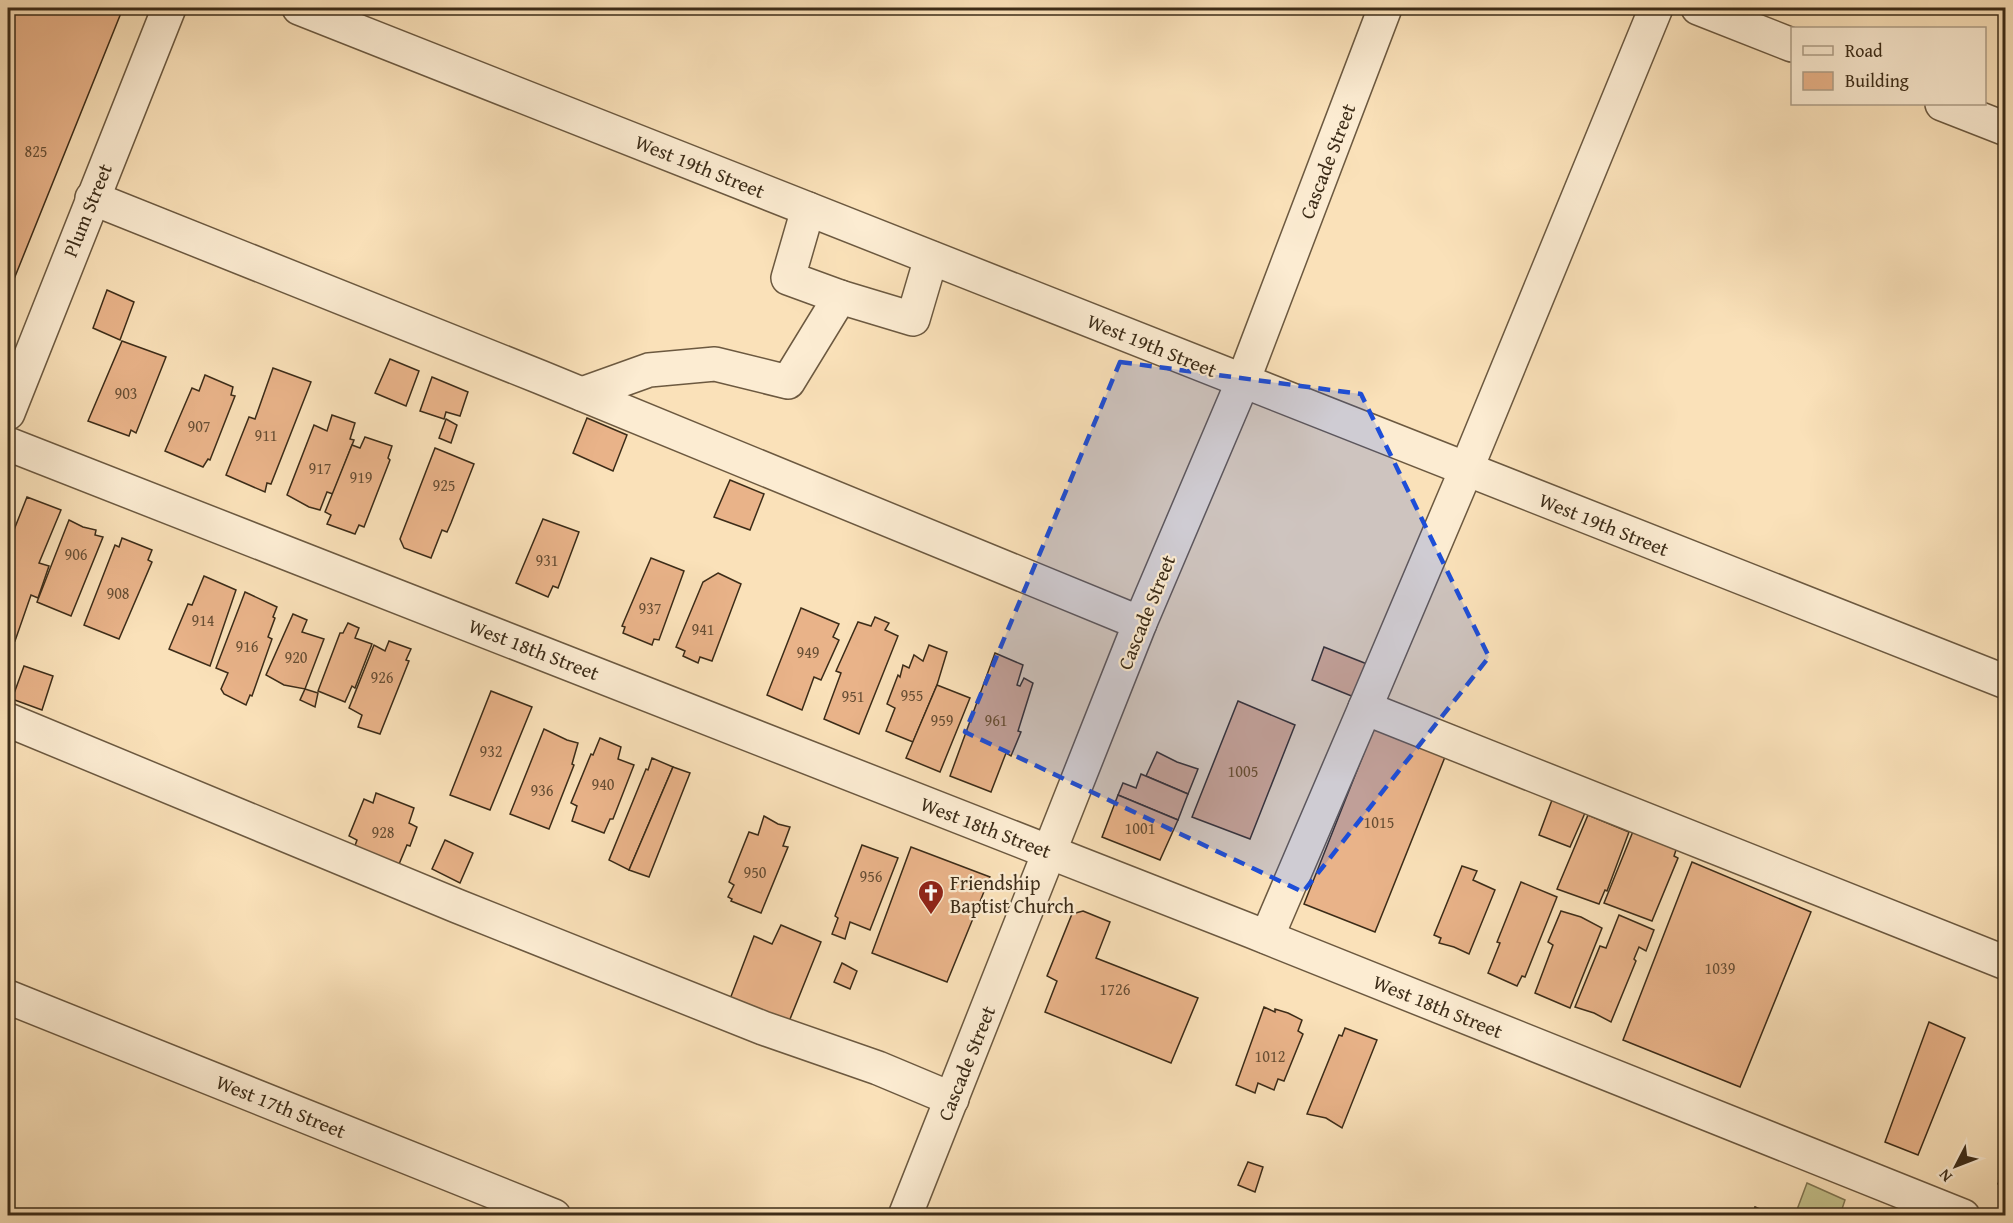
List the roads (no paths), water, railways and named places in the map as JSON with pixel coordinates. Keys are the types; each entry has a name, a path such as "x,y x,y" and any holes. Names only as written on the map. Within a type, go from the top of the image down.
{"street":[{"name":"Plum Street","path":"8,413 169,8"},
{"name":"West 19th Street","path":"299,8 2006,682"},
{"name":"Cascade Street","path":"906,1215 1140,623 1243,381 1385,8"},
{"path":"1266,937 1466,470 1656,8"},
{"path":"1698,8 1791,45"},
{"path":"1945,105 2006,129"},
{"path":"92,198 582,394 1140,623"},
{"path":"808,209 788,278 840,297 913,319 931,258"},
{"path":"582,394 649,370 715,364 788,382 840,297"},
{"name":"West 18th Street","path":"8,444 1266,937 1963,1215"},
{"path":"1365,708 2006,963"},
{"path":"8,720 490,919 763,1028 878,1068 952,1099"},
{"name":"West 17th Street","path":"8,997 554,1215"}],"place":[{"name":"Friendship Baptist Church","path":"931,916"}]}
